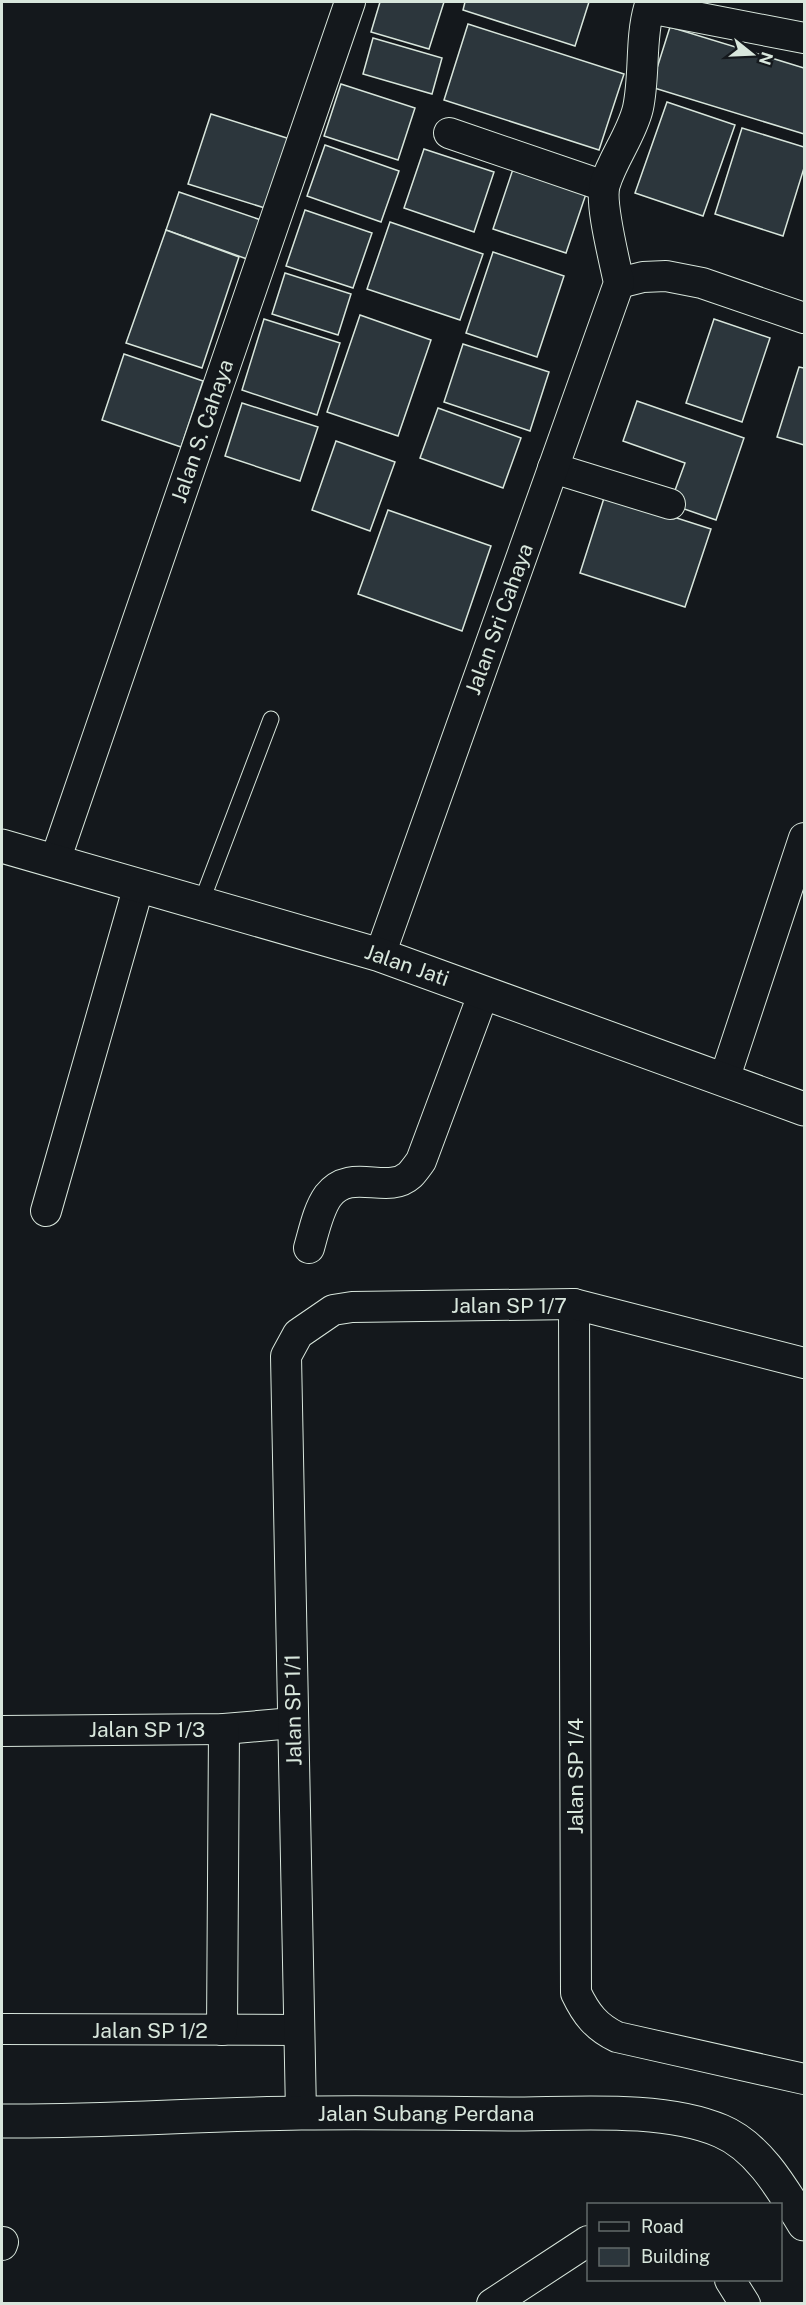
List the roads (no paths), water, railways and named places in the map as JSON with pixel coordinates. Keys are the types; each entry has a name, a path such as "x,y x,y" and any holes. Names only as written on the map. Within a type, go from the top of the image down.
{"street":[{"name":"Jalan S. Cahaya","path":"55,861 350,2"},
{"path":"804,38 649,8 645,23 645,55 637,110 604,186 606,221 619,283 643,277 666,276 702,283 804,318"},
{"path":"449,133 604,186"},
{"name":"Jalan Sri Cahaya","path":"380,955 619,283"},
{"path":"553,468 670,504"},
{"path":"724,1080 804,838"},
{"name":"Jalan Jati","path":"2,846 380,955 804,1109"},
{"path":"46,1211 139,885"},
{"path":"309,1248 316,1223 328,1196 341,1183 400,1180 409,1176 421,1161 484,992"},
{"name":"Jalan SP 1/7","path":"317,1320 333,1310 352,1307 574,1304 804,1363"},
{"name":"Jalan SP 1/4","path":"574,1304 576,1993 587,2015 603,2031 617,2037 804,2079"},
{"name":"Jalan SP 1/1","path":"301,2113 286,1356 298,1334 317,1320"},
{"name":"Jalan SP 1/3","path":"2,1731 224,1729 293,1722"},
{"path":"222,2030 224,1729"},
{"name":"Jalan SP 1/2","path":"2,2029 299,2030"},
{"name":"Jalan Subang Perdana","path":"2,2121 64,2122 301,2113 597,2114 676,2117 724,2132 749,2149 778,2183 804,2224"},
{"path":"492,2304 587,2242"},
{"path":"731,2281 745,2304"}],"lane":[{"path":"201,903 271,720"}]}
